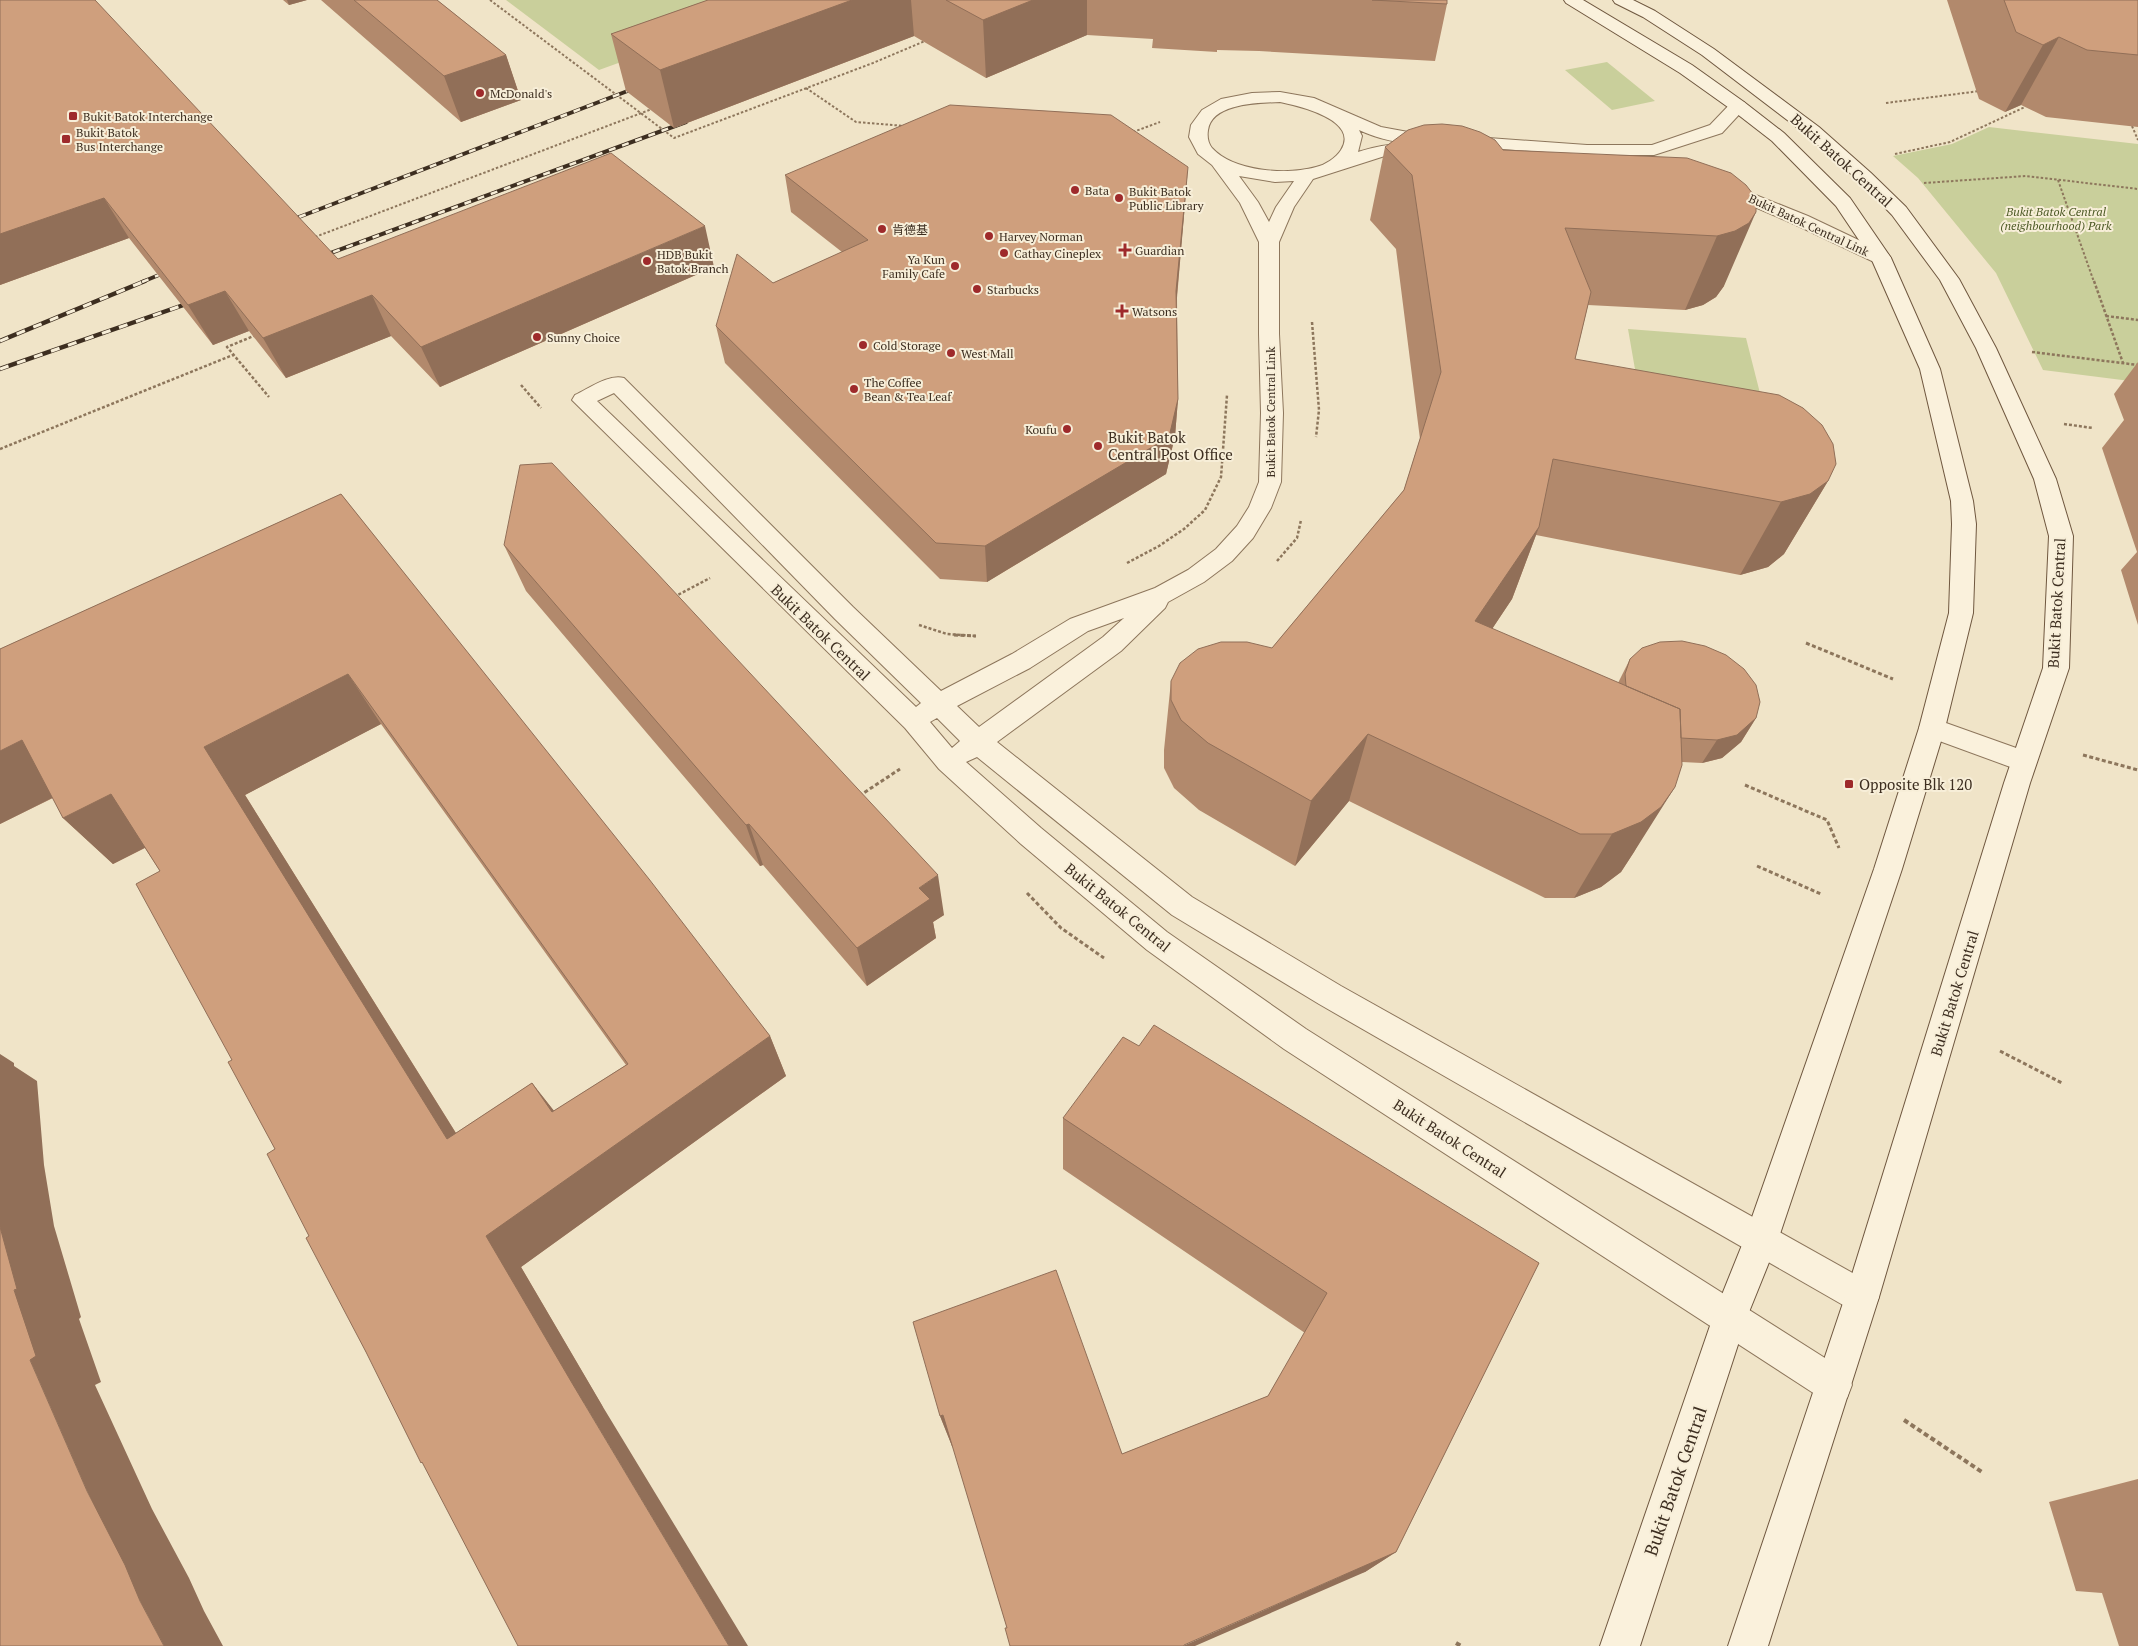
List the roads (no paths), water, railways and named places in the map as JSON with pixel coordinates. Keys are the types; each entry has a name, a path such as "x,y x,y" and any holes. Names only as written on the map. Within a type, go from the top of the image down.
{"street":[{"name":"Bukit Batok Central","path":"1572,0 1686,69 1738,106 1778,137 1844,202 1881,258 1930,369 1962,501 1964,524 1961,613 1932,728 1888,869 1762,1240 1730,1317 1620,1646"},
{"name":"Bukit Batok Central","path":"1621,0 1649,14 1708,52 1812,131 1865,177 1899,211 1949,279 1986,348 2045,479 2061,536 2056,668 2024,761 1862,1297 1748,1646"},
{"name":"Bukit Batok Central Link","path":"1269,242 1249,202 1218,161 1204,150 1198,137 1200,125 1208,114 1227,103 1252,98 1280,97 1308,102 1377,132 1442,146 1655,165 1664,168"},
{"name":"Bukit Batok Central Link","path":"1218,161 1244,172 1275,177 1316,173 1367,155 1391,149 1442,146 1654,150 1716,129 1738,106"},
{"name":"Bukit Batok Central Link","path":"914,722 938,704 1021,661 1079,625 1164,594 1196,576 1229,549 1245,532 1260,508 1270,482 1272,413 1269,334 1269,242 1285,207 1316,173 1342,161 1351,149 1353,136 1346,123 1331,112"},
{"name":"Bukit Batok Central Link","path":"1702,179 1752,198 1881,258"},
{"name":"Bukit Batok Central","path":"1834,1384 1295,1039 1157,941 1031,836 948,762 914,722 583,400 617,383 844,614 979,743 1182,906 1330,995 1862,1297"},
{"name":"Bukit Batok Central Link","path":"948,762 979,743 1112,644 1164,594"},
{"path":"1932,728 2024,761"}],"railway":[{"path":"286,222 638,87"},
{"path":"320,257 686,122"},
{"path":"142,282 171,270"},
{"path":"0,341 145,281"},
{"path":"0,369 195,301"}],"place":[{"name":"McDonald's","path":"480,93"},
{"name":"Bukit Batok Interchange","path":"73,116"},
{"name":"Bukit Batok Bus Interchange","path":"66,139"},
{"name":"Bata","path":"1075,190"},
{"name":"Bukit Batok Public Library","path":"1119,198"},
{"name":"肯德基","path":"882,229"},
{"name":"Harvey Norman","path":"989,236"},
{"name":"Guardian","path":"1125,250"},
{"name":"Cathay Cineplex","path":"1004,253"},
{"name":"HDB Bukit Batok Branch","path":"647,261"},
{"name":"Ya Kun Family Cafe","path":"955,266"},
{"name":"Starbucks","path":"977,289"},
{"name":"Watsons","path":"1122,311"},
{"name":"Sunny Choice","path":"537,337"},
{"name":"Cold Storage","path":"863,345"},
{"name":"West Mall","path":"951,353"},
{"name":"The Coffee Bean & Tea Leaf","path":"854,389"},
{"name":"Koufu","path":"1067,429"},
{"name":"Bukit Batok Central Post Office","path":"1098,446"},
{"name":"Opposite Blk 120","path":"1849,784"}],"park label":[{"name":"Bukit Batok Central (neighbourhood) Park","path":"2056,218"}]}
